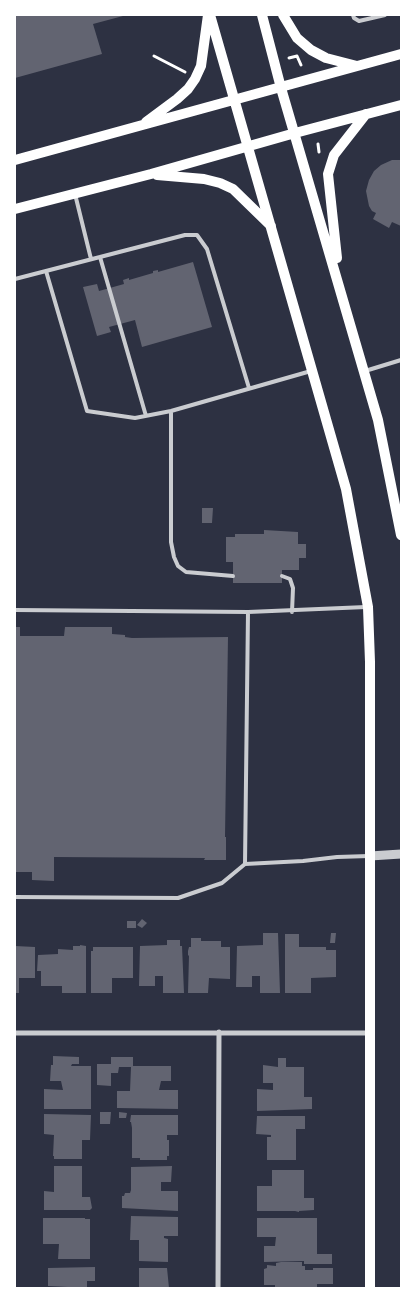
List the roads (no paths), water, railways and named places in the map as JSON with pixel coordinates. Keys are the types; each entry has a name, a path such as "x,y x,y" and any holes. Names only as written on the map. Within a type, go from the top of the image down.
{"main road":[{"path":"209,15 346,489 368,607 370,662 370,1288"},
{"path":"140,126 178,99 195,79 201,66 209,15"},
{"path":"262,15 281,88 378,420 401,535"},
{"path":"282,15 297,38 311,50 326,58 358,66"},
{"path":"15,160 401,54"},
{"path":"15,210 401,105"},
{"path":"340,286 328,174 334,155 366,114"},
{"path":"151,174 204,178 220,183 233,190 271,226"}],"street":[{"path":"370,856 401,854"},
{"path":"218,1288 219,1032"},
{"path":"15,1033 371,1033"}],"lane":[{"path":"353,15 358,21 385,15"},
{"path":"75,194 90,259"},
{"path":"15,279 185,234 197,235 207,249 249,388"},
{"path":"100,257 146,416"},
{"path":"46,271 87,411 135,418 170,411 313,370"},
{"path":"364,371 401,360"},
{"path":"170,411 171,542 174,557 178,566 186,572 233,576"},
{"path":"282,576 290,579 292,612"},
{"path":"15,610 292,612 368,607"},
{"path":"246,864 248,612"},
{"path":"15,897 178,898 222,883 246,864 303,861 337,856 370,856"}]}
